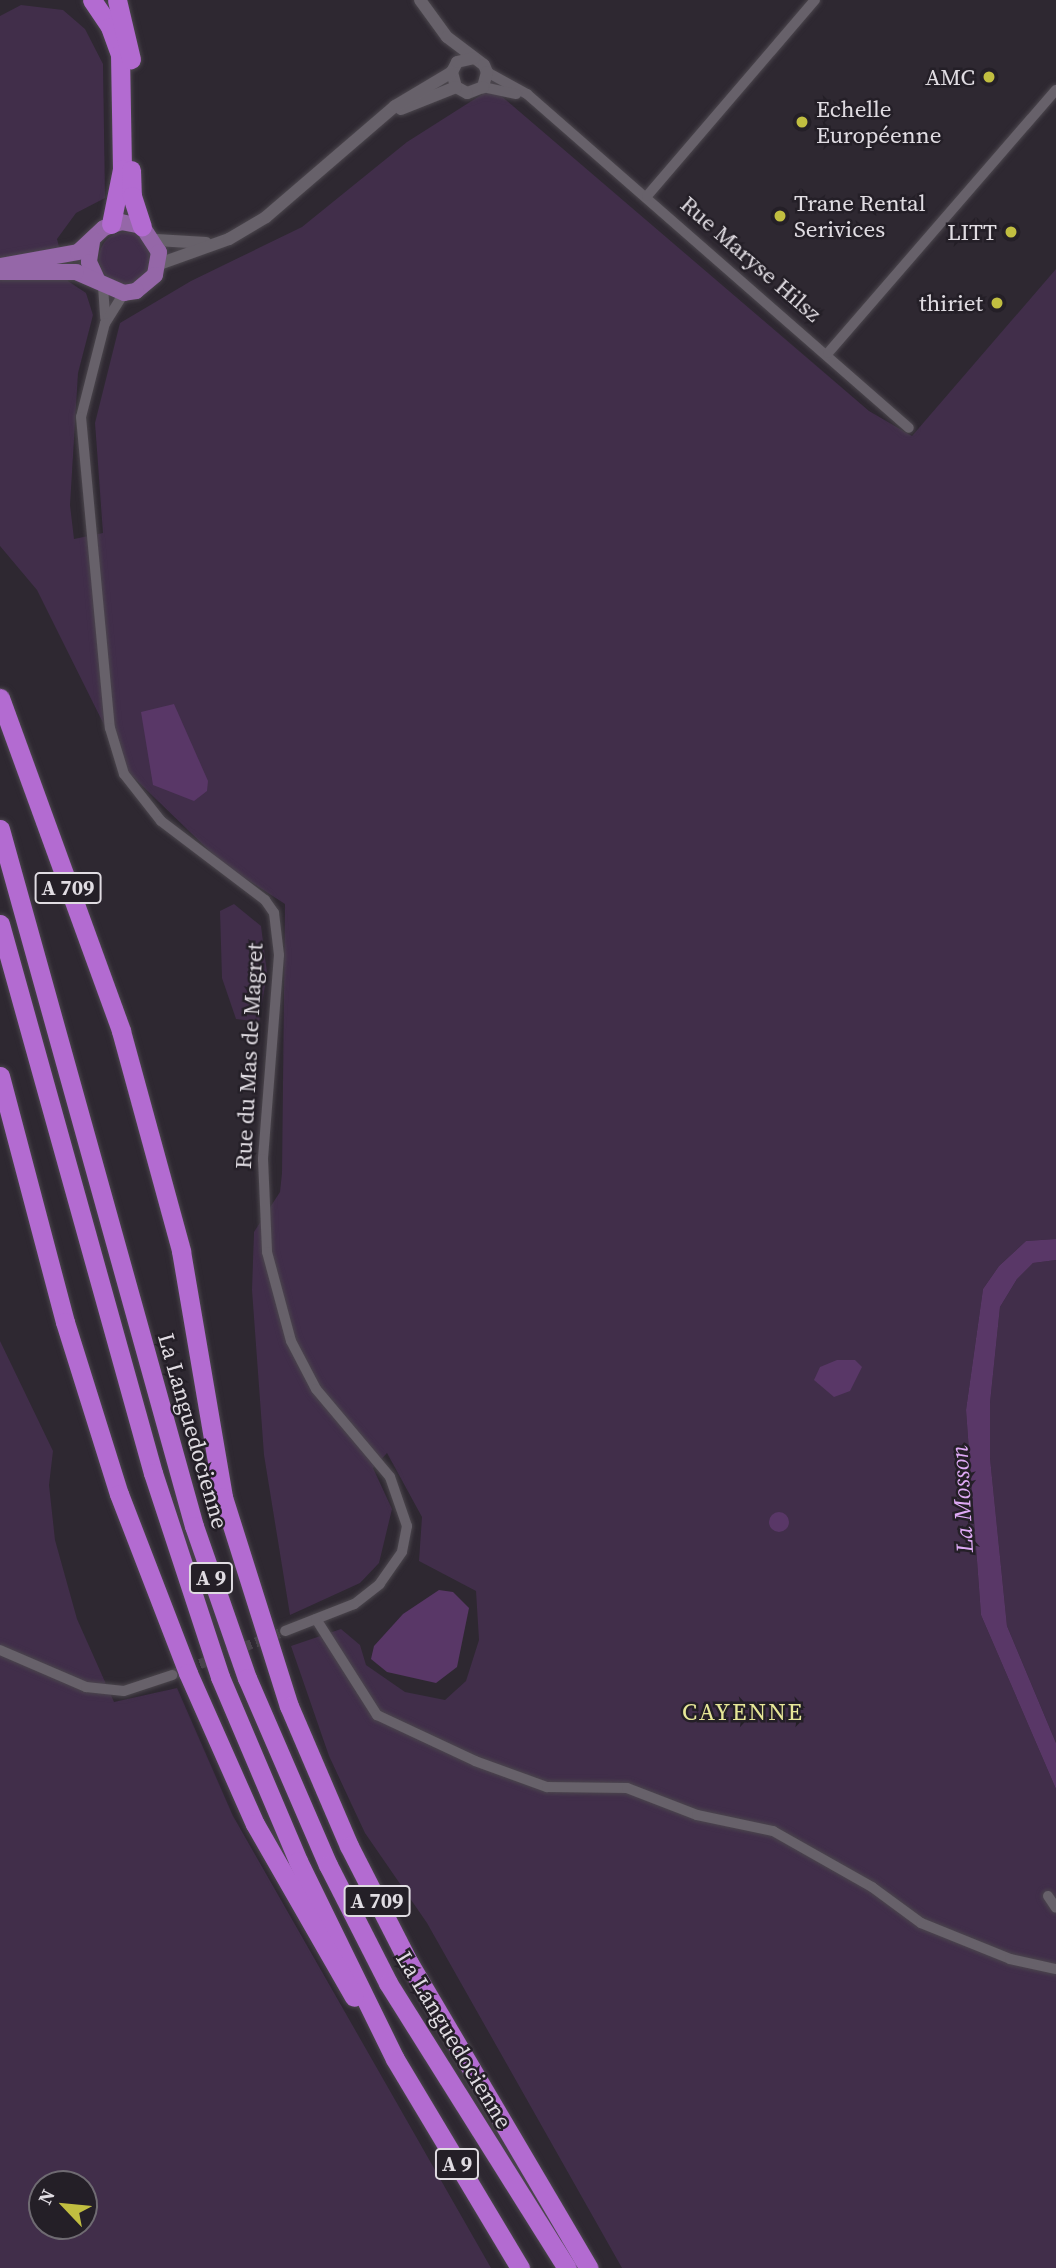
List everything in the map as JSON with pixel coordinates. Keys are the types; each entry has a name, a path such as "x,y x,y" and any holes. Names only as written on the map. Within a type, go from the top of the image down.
{"highway":[{"path":"92,0 110,27 120,54 122,169 111,224"},
{"path":"117,0 131,58 131,189 149,233"},
{"name":"A 709","path":"0,698 121,1031 181,1251 223,1497 289,1706 349,1846 409,1962 589,2268"},
{"name":"La Languedocienne","path":"0,829 183,1489 247,1678 317,1843 388,1983 567,2268"},
{"name":"A 9","path":"0,923 149,1460 202,1626 279,1820 395,2059 520,2268"},
{"name":"A 709","path":"0,1076 78,1362 119,1494 188,1673 228,1768 287,1885 395,2059"}],"main road":[{"path":"0,266 54,259 78,252 111,224 149,233 159,264 147,284 124,293 76,272 0,272"},
{"path":"92,242 89,262 101,283"}],"street":[{"path":"421,0 447,37 487,72 484,87"},
{"path":"647,196 815,0"},
{"path":"447,37 455,67 456,87"},
{"path":"159,264 210,243 229,239 266,217 382,117 455,67 474,58"},
{"name":"Rue Maryse Hilsz","path":"487,72 535,102 647,196 828,353 850,379 909,428"},
{"path":"456,87 467,93 484,87 535,102"},
{"path":"382,117 456,87"},
{"name":"Rue Maryse Hilsz","path":"828,353 1056,90"},
{"path":"149,233 210,243"},
{"name":"Rue du Mas de Magret","path":"101,283 105,323"},
{"name":"Rue du Mas de Magret","path":"124,293 105,323 80,417 110,728 124,774 161,821 265,900 274,913 279,955 263,1160 267,1252 291,1341 316,1390 390,1477 407,1526 402,1552 380,1584 354,1604 285,1631"},
{"path":"316,1619 377,1714 463,1756 547,1787 627,1788 697,1815 773,1830 872,1887 930,1928 1010,1959 1056,1969"},
{"path":"0,1650 86,1687 124,1692 172,1675"},
{"path":"1048,1896 1056,1908"}],"shaded area":[{"path":"21,5 63,10 85,29 103,64 105,198 76,213 57,239 68,281 86,293 93,315 78,373 70,505 74,539 103,533 95,423 120,323 191,281 302,227 407,142 492,88 869,411 912,436 1056,269 1056,1239 1026,1241 999,1266 983,1289 966,1410 981,1615 1056,1789 1056,2268 622,2268 427,1923 365,1833 329,1756 291,1646 341,1629 360,1645 366,1665 405,1692 445,1700 466,1681 479,1640 476,1591 419,1561 422,1517 387,1453 373,1468 392,1509 379,1563 360,1583 290,1615 264,1455 252,1290 254,1232 280,1192 282,1173 285,904 223,864 127,771 37,590 0,546 0,16"},
{"path":"125,232 144,239 151,258 144,277 125,284 106,277 99,258 106,239"},
{"path":"174,704 208,781 207,791 194,801 153,785 141,712"},
{"path":"234,904 261,926 267,973 259,1022 236,1019 222,978 220,911"},
{"path":"1056,1239 1056,1260 1033,1263 1017,1279 1000,1307 990,1403 990,1458 1007,1626 1056,1743 1056,1789 981,1615 966,1410 983,1289 999,1266 1026,1241"},
{"path":"1056,1260 1056,1743 1007,1626 990,1458 990,1403 1000,1307 1017,1279 1033,1263"},
{"path":"0,1341 53,1451 49,1485 55,1540 77,1619 114,1702 177,1688 233,1816 491,2268 0,2268"},
{"path":"837,1360 855,1360 862,1367 850,1391 834,1397 814,1380 820,1367"},
{"path":"779,1512 786,1515 789,1522 786,1529 779,1532 772,1529 769,1522 772,1515"},
{"path":"439,1590 453,1592 469,1608 457,1667 436,1683 387,1672 371,1659 374,1646 403,1614"}],"tunnel":[{"path":"172,1675 285,1631"}],"place":[{"name":"AMC","path":"989,77"},
{"name":"Echelle Européenne","path":"802,122"},
{"name":"Trane Rental Serivices","path":"780,216"},
{"name":"LITT","path":"1011,232"},
{"name":"thiriet","path":"997,303"}],"district":[{"name":"CAYENNE","path":"743,1712"}],"water label":[{"name":"La Mosson","path":"962,1499"}]}
